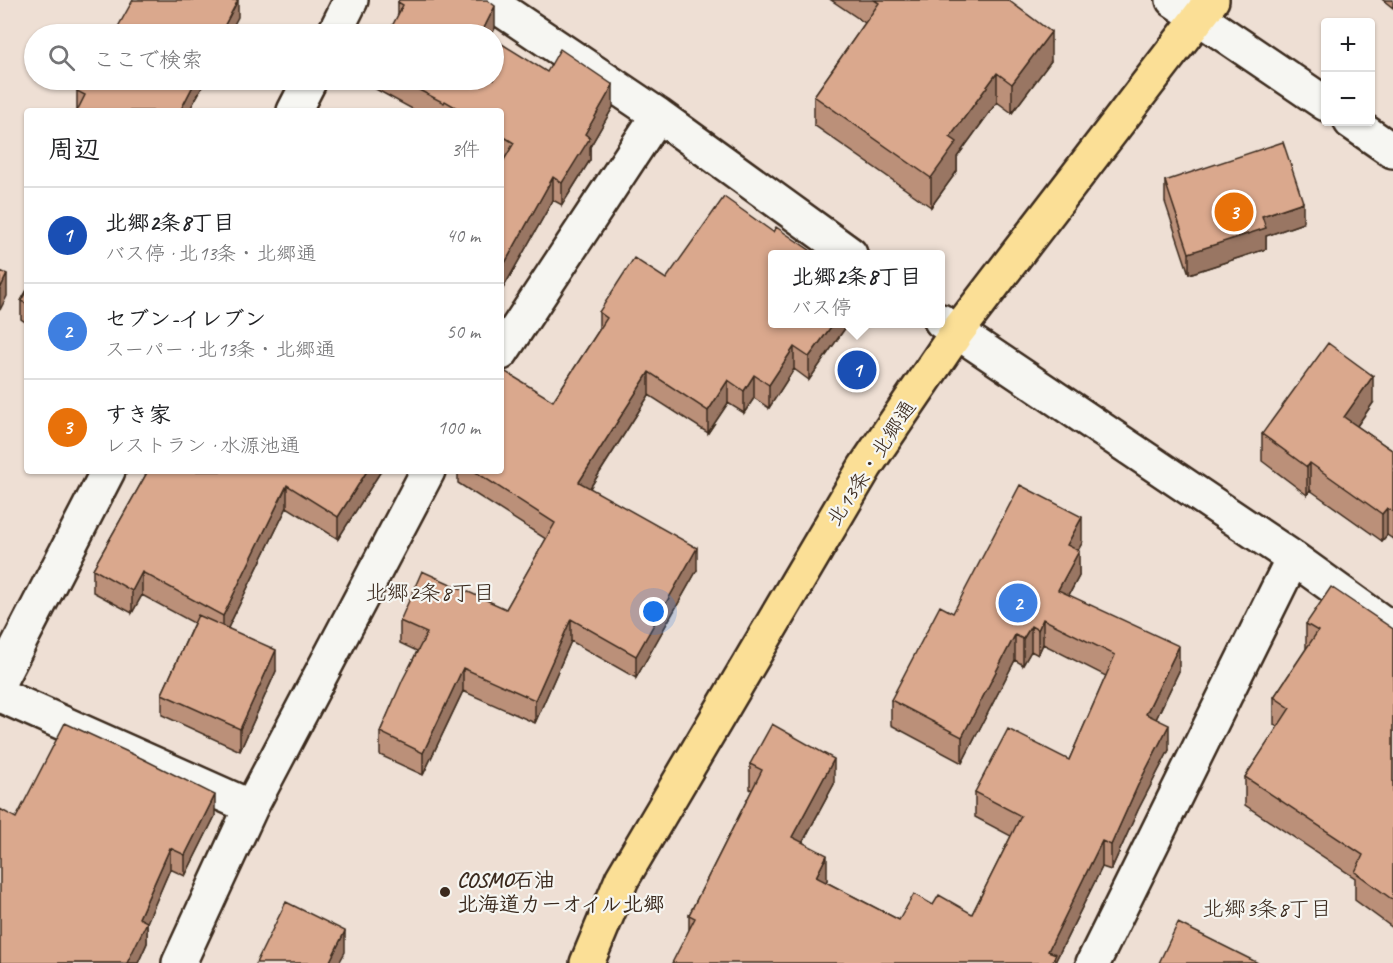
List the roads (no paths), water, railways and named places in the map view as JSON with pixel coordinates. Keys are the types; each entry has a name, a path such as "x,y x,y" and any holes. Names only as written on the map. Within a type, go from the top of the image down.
{"main road":[{"name":"北13条・北郷通","path":"587,963 622,879 949,326 1194,6"}],"street":[{"path":"339,24 351,0"},
{"path":"487,0 658,116 843,250"},
{"path":"1194,6 1321,100"},
{"path":"296,108 305,90"},
{"path":"504,347 658,116"},
{"path":"1357,126 1393,151"},
{"path":"949,326 1293,558 1393,630"},
{"path":"0,680 106,474"},
{"path":"179,963 251,807 426,474"},
{"path":"1093,963 1293,558"},
{"path":"0,695 251,807"}],"place":[{"name":"すき家","path":"1234,212"},
{"name":"北郷2条8丁目","path":"857,370"},
{"name":"セブン-イレブン","path":"1018,603"},
{"name":"COSMO石油 北海道カーオイル北郷","path":"445,892"}],"district":[{"name":"北郷2条8丁目","path":"430,592"},
{"name":"北郷3条8丁目","path":"1267,908"}]}
